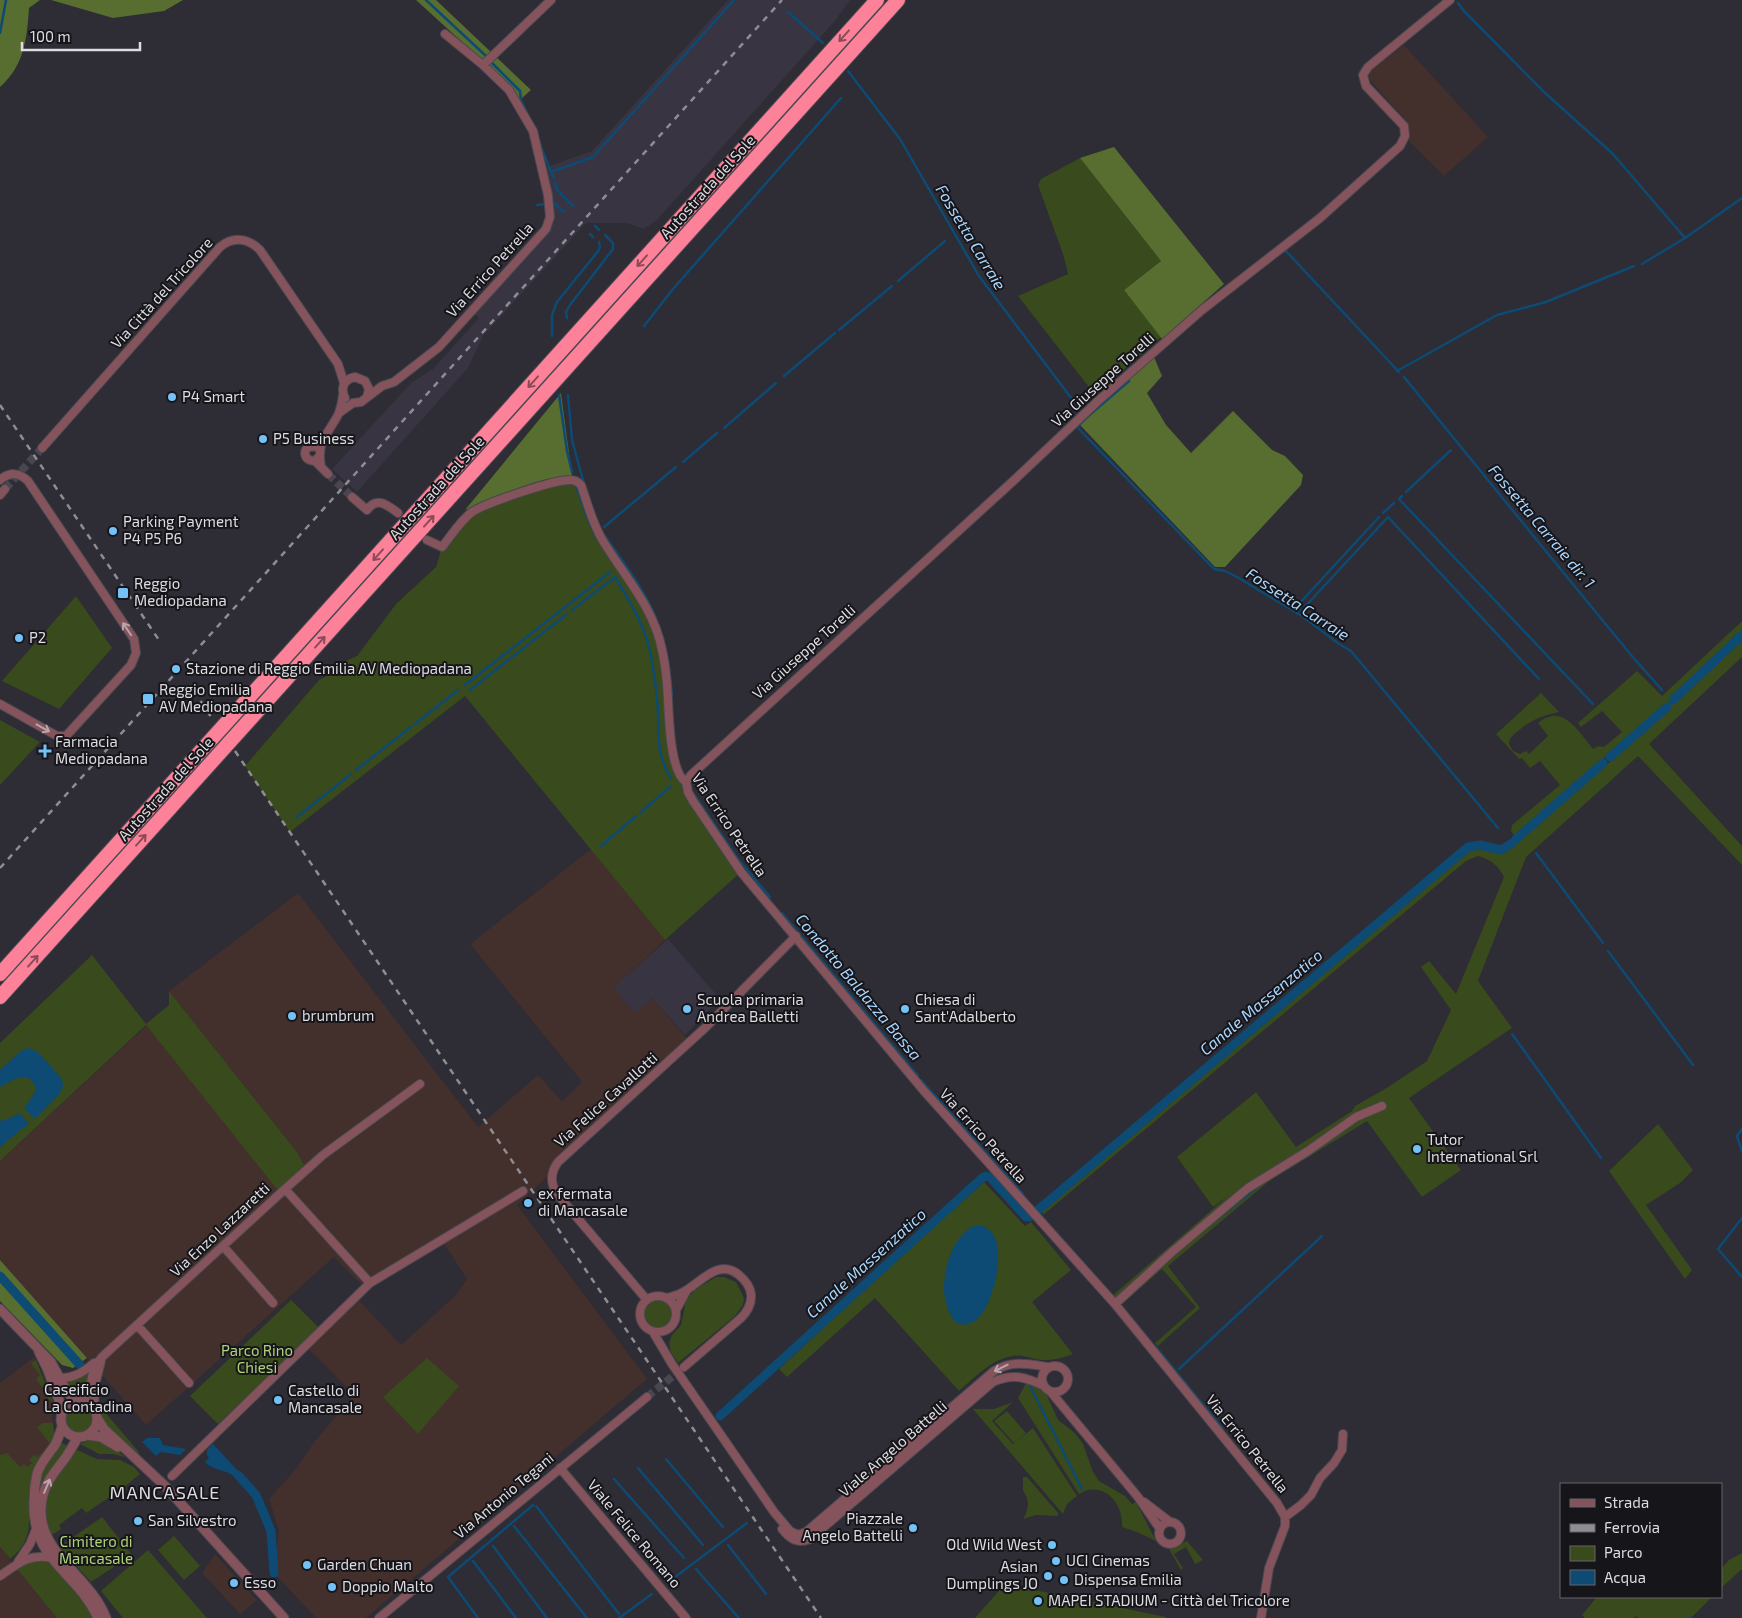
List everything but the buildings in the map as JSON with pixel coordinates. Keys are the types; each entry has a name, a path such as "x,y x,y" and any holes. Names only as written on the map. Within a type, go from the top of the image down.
{"highway":[{"name":"Autostrada del Sole","path":"0,974 877,0"},
{"name":"Autostrada del Sole","path":"0,997 898,0"}],"street":[{"path":"483,65 551,0"},
{"name":"Via Giuseppe Torelli","path":"686,782 748,721 1011,483 1098,401 1202,310 1320,218 1400,146 1405,136 1404,126 1366,86 1363,75 1368,67 1450,0"},
{"name":"Via Errico Petrella","path":"367,397 382,386 394,382 443,343 546,229 548,224 548,195 532,132 510,90 445,34"},
{"name":"Via Città del Tricolore","path":"42,448 220,247 234,239 244,240 256,245 338,364"},
{"path":"338,364 355,377 382,386"},
{"path":"328,474 321,466 316,453 339,413 344,383 338,364"},
{"path":"344,383 355,377"},
{"path":"339,413 353,403 361,402 367,397 368,389 365,381"},
{"path":"343,395 353,403"},
{"path":"0,480 13,474 21,476 28,481 134,639 136,653 131,665 66,736 57,736 0,704"},
{"name":"Via Errico Petrella","path":"427,540 442,548 463,521 480,508 550,484 571,480 581,485 595,527 643,600 657,629 665,666 672,748 679,774 686,782 688,792 693,801 737,866 924,1091 1115,1304 1277,1503 1285,1517 1283,1532 1269,1568 1261,1618"},
{"path":"352,497 367,510 372,504 380,502 385,503 398,513"},
{"name":"Via Felice Cavallotti","path":"647,1300 556,1194 551,1181 552,1171 558,1162 706,1027 796,936"},
{"path":"285,1188 323,1155 420,1084"},
{"path":"1115,1304 1172,1252 1248,1188 1308,1151 1356,1117 1382,1106"},
{"name":"Via Enzo Lazzaretti","path":"60,1378 70,1378 80,1374 102,1357 285,1188 370,1283"},
{"path":"172,1476 370,1283 523,1191"},
{"path":"223,1246 273,1303"},
{"path":"647,1300 656,1296 667,1298 676,1296 687,1290 704,1275 724,1269 735,1272 744,1280 751,1294 751,1301 747,1311 684,1367"},
{"path":"666,1353 665,1340 667,1330 675,1321 676,1310 687,1290"},
{"path":"667,1298 676,1310"},
{"name":"Viale Angelo Battelli","path":"647,1300 641,1307 641,1320 653,1332 672,1364 774,1512 790,1531 798,1535 806,1532 994,1371 1006,1365 1020,1363 1048,1367 1061,1366 1067,1372 1069,1380 1063,1390 1063,1397 1068,1411"},
{"path":"0,1309 52,1362 66,1390 79,1402"},
{"path":"137,1325 190,1383"},
{"path":"653,1332 667,1330"},
{"path":"38,1349 63,1411"},
{"path":"102,1357 95,1385 94,1428 82,1436 45,1489 41,1515 49,1542 92,1592 106,1618"},
{"name":"Via Enzo Lazzaretti","path":"79,1402 89,1393 94,1367 102,1357"},
{"path":"1047,1388 1042,1382 1043,1374 1048,1367"},
{"name":"Viale Angelo Battelli","path":"774,1512 789,1538 798,1541 810,1539 993,1382 1017,1376 1031,1379 1059,1392 1063,1390"},
{"name":"Viale Angelo Battelli","path":"1047,1388 1138,1497 1160,1529 1159,1537 1168,1544 1175,1542 1180,1536 1177,1525 1170,1522 1138,1497"},
{"name":"Via Antonio Tegani","path":"379,1618 647,1397"},
{"path":"98,1618 86,1596 51,1558 40,1541 33,1508 37,1474 58,1438 62,1427 61,1418 63,1411 68,1405 79,1402 86,1403 104,1429 167,1489 284,1618"},
{"path":"62,1427 69,1434 101,1438 114,1443 139,1461"},
{"name":"Via Errico Petrella","path":"1285,1517 1302,1505 1311,1495 1320,1478 1334,1463 1342,1450 1343,1434"},
{"name":"Viale Felice Romano","path":"560,1468 686,1618"},
{"path":"1160,1529 1162,1525 1170,1522"},
{"path":"15,1566 30,1544 36,1529"},
{"path":"0,1576 34,1556 51,1558"}],"shaded area":[{"path":"728,0 850,0 834,22 656,221 643,229 628,223 586,223 483,336 468,368 357,492 332,469 411,383 433,369 479,318 469,309 542,229 546,216 538,170 592,151"},
{"path":"1404,45 1488,137 1444,176 1409,141 1407,122 1369,79 1370,71"},
{"path":"591,849 665,940 614,988 652,998 690,1042 517,1205 647,1379 366,1618 316,1618 274,1573 279,1531 269,1499 295,1470 314,1442 354,1395 306,1346 358,1299 401,1345 456,1295 467,1279 442,1241 365,1288 334,1257 146,1425 0,1260 0,1161 147,1025 281,1193 304,1165 297,1152 169,991 298,893 478,1127 538,1075 562,1101 582,1082 470,944"},
{"path":"668,939 720,999 685,1035 652,998 636,1014 613,988"},
{"path":"34,1357 54,1404 52,1415 55,1440 38,1463 0,1478 0,1383"},
{"path":"0,1547 16,1568 57,1618 0,1618"},
{"path":"215,1554 257,1600 240,1614 202,1573"}],"green space":[{"path":"0,0 40,0 29,8 23,51 14,70 0,87"},
{"path":"51,0 183,0 164,11 113,18"},
{"path":"416,0 436,0 531,90 522,98 517,99 484,62"},
{"path":"1114,147 1224,284 1162,339 1124,290 1161,261 1080,158"},
{"path":"1080,158 1161,261 1124,290 1161,337 1095,395 1018,296 1068,274 1063,254 1038,185 1041,179"},
{"path":"1154,357 1162,376 1147,393 1166,425 1191,453 1233,411 1272,450 1285,456 1303,475 1301,485 1225,567 1215,567 1080,425"},
{"path":"561,393 572,476 533,483 465,510"},
{"path":"576,481 588,507 657,629 679,774 741,872 665,940 465,696 290,832 245,766 319,680 329,675 343,662 357,656 396,604 436,567 442,547 469,515 522,493"},
{"path":"76,596 112,648 59,709 2,681"},
{"path":"1742,621 1742,657 1649,744 1742,846 1742,865 1638,756 1526,857 1478,981 1512,1028 1409,1098 1461,1170 1422,1197 1367,1121 1268,1182 1168,1266 1200,1308 1158,1346 1155,1343 1196,1307 1162,1269 1121,1305 1112,1296 1228,1196 1213,1207 1177,1157 1256,1092 1296,1147 1352,1111 1355,1106 1427,1061 1451,1010 1421,967 1429,961 1456,994 1504,877 1499,869 1490,861 1478,856 1466,861 1043,1215 1042,1210 1470,849 1479,848 1498,853 1508,850 1516,839 1521,840 1665,713 1666,709 1665,707 1660,709 1520,832 1516,838 1511,831 1512,825 1560,785 1540,761 1530,768 1522,758 1519,759 1496,734 1541,693 1559,712 1532,721 1514,734 1509,742 1513,751 1520,754 1526,751 1529,754 1548,736 1538,723 1555,716 1569,722 1576,728 1593,749 1598,746 1604,747 1622,732 1602,711 1581,727 1578,723 1637,671 1662,696"},
{"path":"0,720 40,742 0,785"},
{"path":"92,955 146,1024 169,1005 169,991 297,1152 304,1165 280,1193 146,1025 0,1161 0,1043"},
{"path":"1658,1124 1693,1170 1680,1183 1646,1205 1692,1270 1685,1279 1609,1171"},
{"path":"984,1182 1025,1226 1031,1222 1071,1270 1032,1302 1073,1354 1046,1360 1021,1356 1005,1358 984,1370 959,1391 875,1298 787,1377 779,1369 866,1288"},
{"path":"0,1260 87,1358 73,1368 62,1365 0,1301"},
{"path":"716,1277 724,1277 736,1282 744,1298 743,1305 735,1316 678,1363 671,1352 669,1343 672,1335 681,1325 686,1300 696,1289"},
{"name":"Parco Rino Chiesi","path":"291,1300 319,1328 218,1424 190,1396"},
{"path":"658,1300 668,1304 672,1314 668,1324 658,1328 648,1324 644,1314 648,1304"},
{"path":"427,1358 459,1386 418,1434 383,1397"},
{"path":"36,1360 54,1404 52,1415 44,1410 45,1407 50,1409 53,1403 48,1399 47,1393 36,1379 40,1375 31,1363"},
{"path":"88,1370 85,1393 77,1396 64,1380 77,1380"},
{"path":"1027,1381 1045,1391 1058,1420 1075,1433 1083,1444 1093,1472 1099,1481 1125,1496 1132,1504 1136,1502 1156,1541 1122,1527 1122,1518 1116,1502 1104,1492 1088,1490 1079,1494 1018,1398"},
{"path":"1013,1402 992,1421 1013,1444 1033,1428 1077,1496 1067,1504 1063,1514 973,1409 994,1409"},
{"path":"97,1403 139,1452 138,1455 109,1429 102,1420"},
{"path":"78,1405 88,1409 92,1419 88,1429 78,1433 68,1429 64,1419 68,1409"},
{"path":"1007,1411 1026,1433 1014,1443 994,1421"},
{"path":"43,1423 53,1423 55,1439 32,1480 28,1532 25,1541 10,1559 0,1547 0,1455 7,1453 20,1467 24,1464 27,1467 32,1463 29,1460 34,1455 37,1457 51,1445 37,1427"},
{"path":"90,1440 113,1447 125,1457 113,1454 99,1454 80,1444"},
{"path":"60,1442 68,1446 53,1468 39,1531 36,1503 41,1472"},
{"path":"75,1449 97,1459 120,1460 134,1467 140,1474 86,1513 82,1508 59,1525 61,1529 49,1537 43,1512 51,1483"},
{"path":"1023,1477 1027,1477 1058,1513 1058,1516 1036,1515 1023,1519 1028,1504 1023,1490"},
{"name":"Cimitero di Mancasale","path":"102,1517 132,1555 91,1582 59,1547"},
{"path":"174,1536 200,1566 184,1580 158,1550"},
{"path":"1187,1541 1203,1560 1195,1564 1186,1547 1174,1554 1183,1568 1181,1570 1169,1549"},
{"path":"148,1550 207,1618 123,1618 101,1591"},
{"path":"1742,1553 1742,1569 1722,1587 1722,1568 1729,1560"},
{"path":"35,1558 47,1561 87,1604 94,1618 57,1618 16,1568"},
{"name":"MAPEI STADIUM - Città del Tricolore","path":"1005,1584 1166,1617 1166,1618 975,1618"},
{"path":"1596,1598 1711,1598 1691,1618 1639,1618 1636,1616 1634,1618 1585,1618 1582,1615"}],"water":[{"path":"29,1048 38,1052 62,1079 63,1086 61,1092 35,1119 24,1108 36,1091 31,1080 21,1077 0,1087 0,1070 22,1050"},
{"path":"19,1113 29,1123 0,1147 0,1121"},
{"path":"978,1225 989,1229 995,1238 998,1251 998,1265 991,1294 981,1315 978,1319 964,1325 955,1322 948,1310 944,1280 948,1260 957,1242 963,1234"},
{"path":"147,1438 160,1438 163,1445 186,1449 180,1455 161,1452 156,1456 142,1442"},
{"path":"213,1444 240,1473 235,1477 205,1462 209,1458 207,1450"}],"waterway":[{"path":"0,33 6,0"},
{"name":"Fossetta Carraie","path":"426,0 486,56"},
{"name":"Fossetta Carraie","path":"538,139 551,172 593,157 734,0"},
{"path":"1458,3 1544,92 1613,154 1685,238"},
{"name":"Fossetta Carraie","path":"788,12 823,43"},
{"name":"Fossetta Carraie","path":"491,62 520,91 521,100 527,113"},
{"name":"Fossetta Carraie","path":"848,71 900,139 979,276 1081,411"},
{"path":"644,326 673,289 841,98"},
{"name":"Fossetta Carraie","path":"551,172 554,178"},
{"name":"Condotto Baldazza Bassa","path":"555,183 558,191 573,206"},
{"path":"1642,264 1685,238 1742,198"},
{"path":"551,203 554,203 564,212"},
{"path":"537,205 546,204"},
{"name":"Condotto Baldazza Bassa","path":"595,226 599,230"},
{"path":"590,234 593,237"},
{"name":"Condotto Baldazza Bassa","path":"567,318 566,312 570,305 613,249 613,243 605,235"},
{"path":"898,281 945,241"},
{"path":"552,336 552,315 557,302 599,250 599,242"},
{"name":"Fossetta Carraie dir. 1","path":"1284,251 1399,372"},
{"path":"1397,371 1497,315 1546,302 1634,266"},
{"path":"839,330 892,286"},
{"path":"784,376 835,333"},
{"name":"Fossetta Carraie dir. 1","path":"1404,377 1631,655 1662,690"},
{"name":"Fossetta Carraie dir. 1","path":"1086,418 1129,381"},
{"path":"724,428 776,383"},
{"path":"559,395 572,472"},
{"name":"Condotto Baldazza Bassa","path":"568,395 572,440 584,484"},
{"name":"Fossetta Carraie","path":"1085,417 1077,427 1214,569 1225,571 1237,577 1302,616 1351,651 1498,828"},
{"path":"683,462 717,433"},
{"path":"1406,492 1451,450"},
{"path":"604,527 676,467"},
{"path":"576,486 596,537"},
{"path":"1402,496 1399,499 1593,704"},
{"path":"1383,513 1394,503"},
{"path":"1298,605 1379,517"},
{"path":"1301,611 1388,517 1539,679"},
{"name":"Condotto Baldazza Bassa","path":"605,536 634,577 650,605 662,635 666,652"},
{"path":"465,685 610,572"},
{"path":"572,610 615,577 638,618 647,639 654,674 659,746 671,779"},
{"path":"470,690 567,614"},
{"name":"Canale Massenzatico","path":"1673,700 1742,635"},
{"name":"Condotto Baldazza Bassa","path":"668,660 672,696"},
{"path":"415,724 458,690"},
{"name":"Canale Massenzatico","path":"1610,757 1667,707"},
{"path":"356,770 411,727"},
{"name":"Canale Massenzatico","path":"1516,839 1603,763"},
{"path":"297,817 351,774"},
{"path":"640,813 671,786"},
{"name":"Condotto Baldazza Bassa","path":"693,793 738,859 770,897"},
{"path":"601,846 636,816"},
{"name":"Canale Massenzatico","path":"1038,1210 1468,847 1480,845 1501,850 1512,843"},
{"path":"1536,853 1603,943"},
{"name":"Condotto Baldazza Bassa","path":"782,913 918,1076"},
{"path":"1608,951 1693,1065"},
{"path":"1512,1034 1601,1158"},
{"name":"Condotto Baldazza Bassa","path":"921,1080 1023,1194"},
{"path":"1742,1129 1737,1136 1742,1152"},
{"path":"1276,1175 1308,1155"},
{"name":"Canale Massenzatico","path":"720,1416 982,1178 990,1177 1026,1217 1032,1215"},
{"path":"1200,1233 1258,1186"},
{"path":"1742,1218 1718,1249 1742,1277"},
{"path":"1179,1369 1322,1236"},
{"path":"1079,1258 1085,1265"},
{"path":"0,1276 80,1365"},
{"path":"1155,1346 1223,1429"},
{"path":"1029,1384 1082,1489"},
{"path":"666,1459 723,1527"},
{"path":"638,1468 703,1545"},
{"path":"238,1475 256,1495 271,1531 274,1573"},
{"path":"614,1479 684,1558"},
{"path":"478,1618 448,1577 533,1505"},
{"path":"536,1506 619,1614"},
{"path":"667,1583 747,1523"},
{"path":"514,1526 587,1618"},
{"path":"728,1545 766,1594"},
{"path":"493,1546 547,1618"},
{"path":"473,1561 516,1618"},
{"path":"696,1569 738,1617"},
{"path":"619,1618 652,1594"}],"tunnel":[{"path":"5,489 42,448"},
{"path":"328,474 352,497"},
{"path":"647,1397 683,1368"}],"railway":[{"path":"0,868 782,0"},
{"path":"0,405 161,643"},
{"path":"194,691 213,720"},
{"path":"235,751 821,1618"}],"place":[{"name":"P4 Smart","path":"172,397"},
{"name":"P5 Business","path":"263,439"},
{"name":"Parking Payment P4 P5 P6","path":"113,531"},
{"name":"Reggio Mediopadana","path":"123,593"},
{"name":"P2","path":"19,638"},
{"name":"Stazione di Reggio Emilia AV Mediopadana","path":"176,669"},
{"name":"Reggio Emilia AV Mediopadana","path":"148,699"},
{"name":"Farmacia Mediopadana","path":"45,751"},
{"name":"Scuola primaria Andrea Balletti","path":"687,1009"},
{"name":"Chiesa di Sant'Adalberto","path":"905,1009"},
{"name":"brumbrum","path":"292,1016"},
{"name":"Tutor International Srl","path":"1417,1149"},
{"name":"ex fermata di Mancasale","path":"528,1203"},
{"name":"Caseificio La Contadina","path":"34,1399"},
{"name":"Castello di Mancasale","path":"278,1400"},
{"name":"San Silvestro","path":"138,1521"},
{"name":"Piazzale Angelo Battelli","path":"913,1528"},
{"name":"Old Wild West","path":"1052,1545"},
{"name":"UCI Cinemas","path":"1056,1561"},
{"name":"Garden Chuan","path":"307,1565"},
{"name":"Asian Dumplings JO","path":"1048,1576"},
{"name":"Dispensa Emilia","path":"1064,1580"},
{"name":"Esso","path":"234,1583"},
{"name":"Doppio Malto","path":"332,1587"},
{"name":"MAPEI STADIUM - Città del Tricolore","path":"1038,1601"}],"district":[{"name":"MANCASALE","path":"165,1493"}]}
